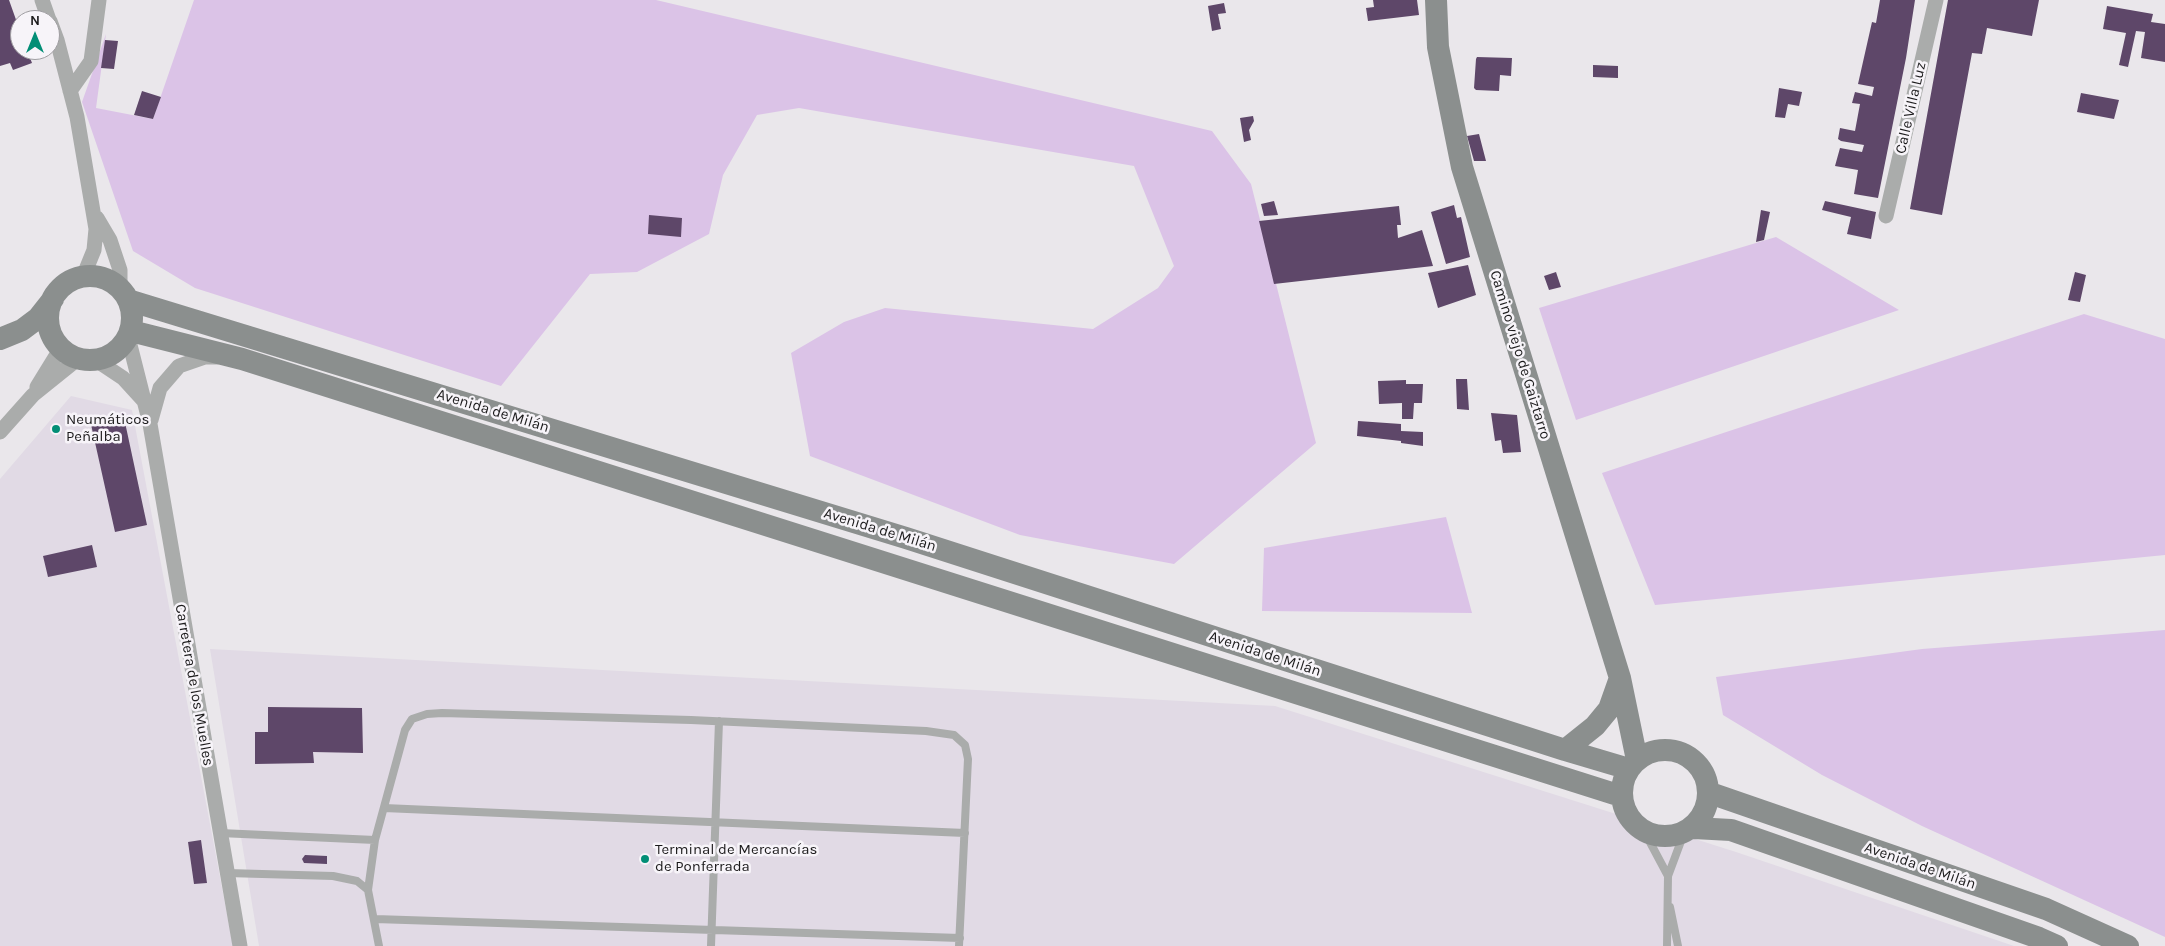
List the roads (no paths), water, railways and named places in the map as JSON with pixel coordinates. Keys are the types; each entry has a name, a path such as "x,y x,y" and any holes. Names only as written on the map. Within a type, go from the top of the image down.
{"street":[{"path":"70,91 90,62 99,0"},
{"name":"Camino viejo de Gaiztarro","path":"1436,0 1438,47 1462,167 1620,678 1627,705 1633,765"},
{"name":"Calle Villa Luz","path":"1886,216 1936,0"},
{"path":"60,52 77,117 96,229 94,250 83,277"},
{"path":"0,344 12,342 109,356 122,346 129,334 132,317 110,240 94,212"},
{"path":"0,339 22,330 38,318 66,284 83,277 102,278 124,294"},
{"name":"Avenida de Milán","path":"124,294 906,538 1565,750 1633,765"},
{"path":"54,298 48,318 49,326 73,352 123,378 146,402"},
{"name":"Avenida de Milán","path":"129,334 242,359 1621,796"},
{"name":"Carretera de los Muelles","path":"129,334 150,424 240,946"},
{"path":"0,432 73,352"},
{"path":"33,395 73,352"},
{"name":"Carretera de los Muelles","path":"150,424 160,388 179,366 204,356 242,359"},
{"path":"1565,750 1595,726 1609,709 1620,678"},
{"name":"Camino viejo de Gaiztarro","path":"1627,705 1662,750"},
{"path":"1662,750 1673,750 1688,755 1701,767 1707,780 1710,793 1704,815 1689,831 1665,838 1644,831 1624,811 1621,796 1623,782 1633,765 1648,753 1662,750"},
{"name":"Avenida de Milán","path":"1710,793 2046,909 2128,946"},
{"name":"Avenida de Milán","path":"1689,831 1732,830 2020,931 2057,946"}],"lane":[{"path":"374,919 960,942 968,758 965,745 954,735 926,730 719,721 442,713 428,714 412,719 404,730 375,840 368,890 379,946"},
{"path":"711,946 719,721"},
{"path":"384,808 965,833"},
{"path":"1644,831 1668,876"},
{"path":"1667,946 1668,876 1689,831"},
{"path":"220,833 375,840"},
{"path":"227,873 333,876 357,881 368,890"},
{"path":"1667,890 1678,946"}],"place":[{"name":"Neumáticos Peñalba","path":"56,429"},
{"name":"Terminal de Mercancías de Ponferrada","path":"645,859"}]}
